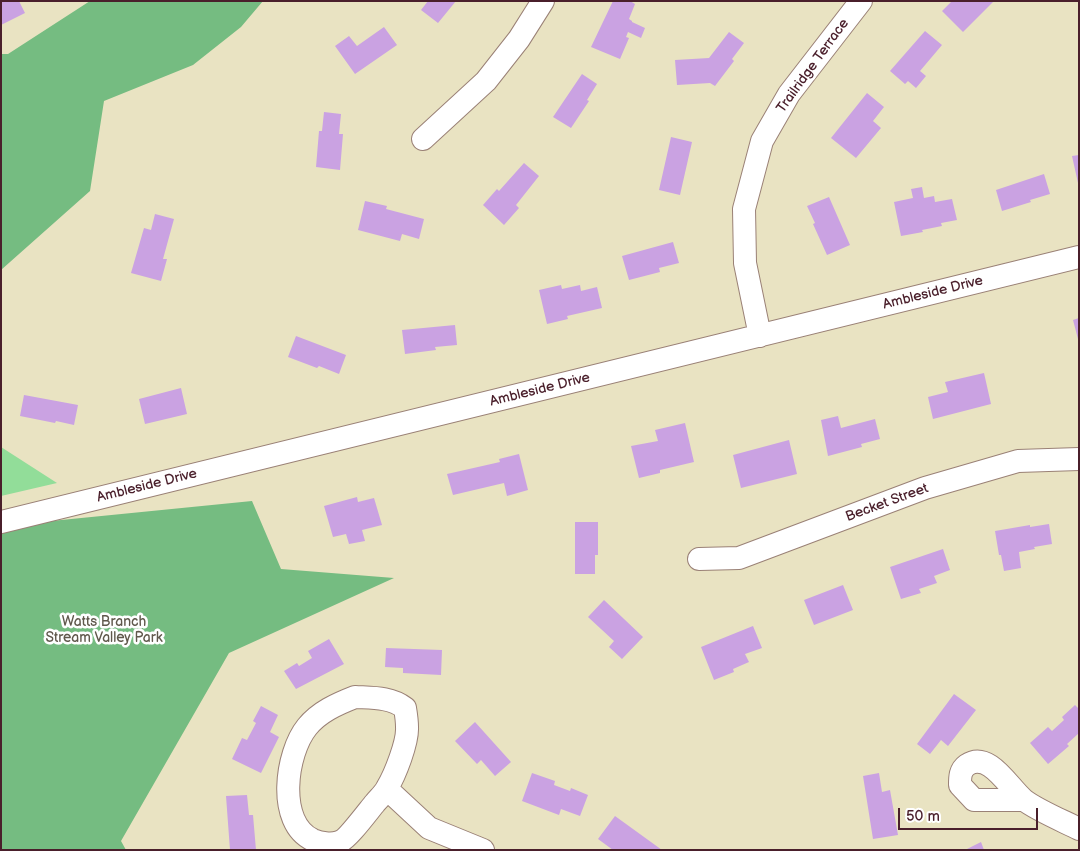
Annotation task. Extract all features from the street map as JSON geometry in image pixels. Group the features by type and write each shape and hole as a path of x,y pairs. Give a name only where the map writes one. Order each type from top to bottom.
{"street":[{"path":"423,139 486,81 519,39 542,1"},
{"name":"Trailridge Terrace","path":"760,336 745,263 744,209 762,142 789,94 862,1"},
{"name":"Ambleside Drive","path":"1,522 1079,257"},
{"name":"Becket Street","path":"699,559 739,558 925,488 1018,461 1079,459"},
{"path":"355,697 383,698 396,702 405,708 407,729 400,760 387,789 342,841 318,842 307,837 301,832 291,810 288,780 289,766 295,748 306,727 320,714 336,704 355,697"},
{"path":"387,789 429,828 483,850"},
{"path":"1024,800 1079,829"}],"green space":[{"path":"90,1 263,1 241,27 193,65 104,101 90,191 1,270 1,54 8,54"},
{"path":"1,447 57,483 1,496"},
{"name":"Watts Branch Stream Valley Park","path":"252,501 281,569 394,578 229,653 121,841 126,850 1,850 1,526"}],"building":[{"path":"1,1 19,1 25,13 1,25"},
{"path":"428,1 456,1 438,23 421,10"},
{"path":"613,1 630,1 635,4 629,19 645,28 641,38 628,32 626,37 629,38 620,59 591,47"},
{"path":"952,1 994,1 963,32 942,11"},
{"path":"384,27 397,45 355,74 335,46 349,36 357,46"},
{"path":"925,31 942,45 920,71 926,76 916,88 908,81 905,84 890,71"},
{"path":"729,32 744,43 732,59 734,61 715,86 710,83 677,85 675,60 709,58"},
{"path":"582,74 597,84 587,100 589,101 571,128 553,117"},
{"path":"867,93 884,107 873,121 881,128 856,158 831,138"},
{"path":"324,112 341,114 339,134 343,134 340,170 316,167 319,131 322,131"},
{"path":"671,137 692,142 680,195 659,190"},
{"path":"1079,155 1079,183 1078,183 1072,156"},
{"path":"524,163 539,176 516,205 519,208 504,225 483,205 497,189 499,191"},
{"path":"1044,174 1050,194 1002,211 996,190"},
{"path":"922,187 924,198 934,196 935,202 952,199 957,220 941,223 942,226 922,230 923,232 901,236 894,202 913,198 911,189"},
{"path":"829,197 850,245 827,255 807,206"},
{"path":"365,201 387,206 386,209 424,219 419,239 402,234 400,241 358,230"},
{"path":"155,214 174,219 163,259 167,259 161,281 131,273 144,228 151,230"},
{"path":"673,242 679,263 659,268 660,272 629,280 622,256"},
{"path":"561,285 562,289 580,285 581,291 597,287 602,308 567,316 568,319 547,324 539,290"},
{"path":"1079,318 1079,339 1078,339 1073,320"},
{"path":"455,325 457,345 435,347 436,350 405,354 402,330"},
{"path":"296,336 346,355 339,374 288,357"},
{"path":"984,373 991,404 933,419 928,397 948,392 945,382"},
{"path":"181,388 187,414 145,424 139,399"},
{"path":"24,395 78,405 74,425 20,416"},
{"path":"838,416 841,428 875,419 880,439 861,444 862,447 828,456 821,420"},
{"path":"685,423 694,462 660,470 660,473 639,478 631,446 658,441 655,430"},
{"path":"789,440 797,474 741,488 733,455"},
{"path":"519,454 528,490 507,496 504,483 453,495 447,474 500,462 499,459"},
{"path":"357,497 358,502 374,498 382,525 362,530 365,541 349,544 346,534 333,537 324,506"},
{"path":"575,522 598,522 598,555 595,555 595,574 575,574"},
{"path":"1049,524 1052,544 1019,552 1021,568 1004,571 995,531"},
{"path":"943,549 950,570 934,576 937,583 919,589 921,593 901,599 890,567"},
{"path":"843,585 853,610 814,625 804,600"},
{"path":"604,600 643,637 622,659 609,647 614,641 588,617"},
{"path":"753,626 762,648 745,654 749,662 733,669 734,672 714,680 701,647"},
{"path":"329,639 344,664 296,689 284,671 297,663 299,666 312,658 308,651"},
{"path":"386,648 442,650 441,675 403,673 403,668 385,667"},
{"path":"954,694 976,710 948,746 941,740 930,754 917,744"},
{"path":"1075,705 1079,709 1079,733 1067,744 1069,746 1048,764 1030,743 1048,727 1052,731 1064,720 1062,717"},
{"path":"261,706 278,715 270,732 279,737 261,773 232,759 242,738 247,740 256,723 253,721"},
{"path":"475,722 511,762 495,776 481,760 477,764 455,741"},
{"path":"532,773 555,781 554,785 570,791 571,788 588,795 580,816 561,809 559,815 522,801"},
{"path":"879,773 882,792 890,790 898,835 873,839 863,776"},
{"path":"247,795 249,815 253,815 256,850 230,850 226,796"},
{"path":"615,816 662,850 613,850 598,839"},
{"path":"981,842 984,850 965,850"}]}
